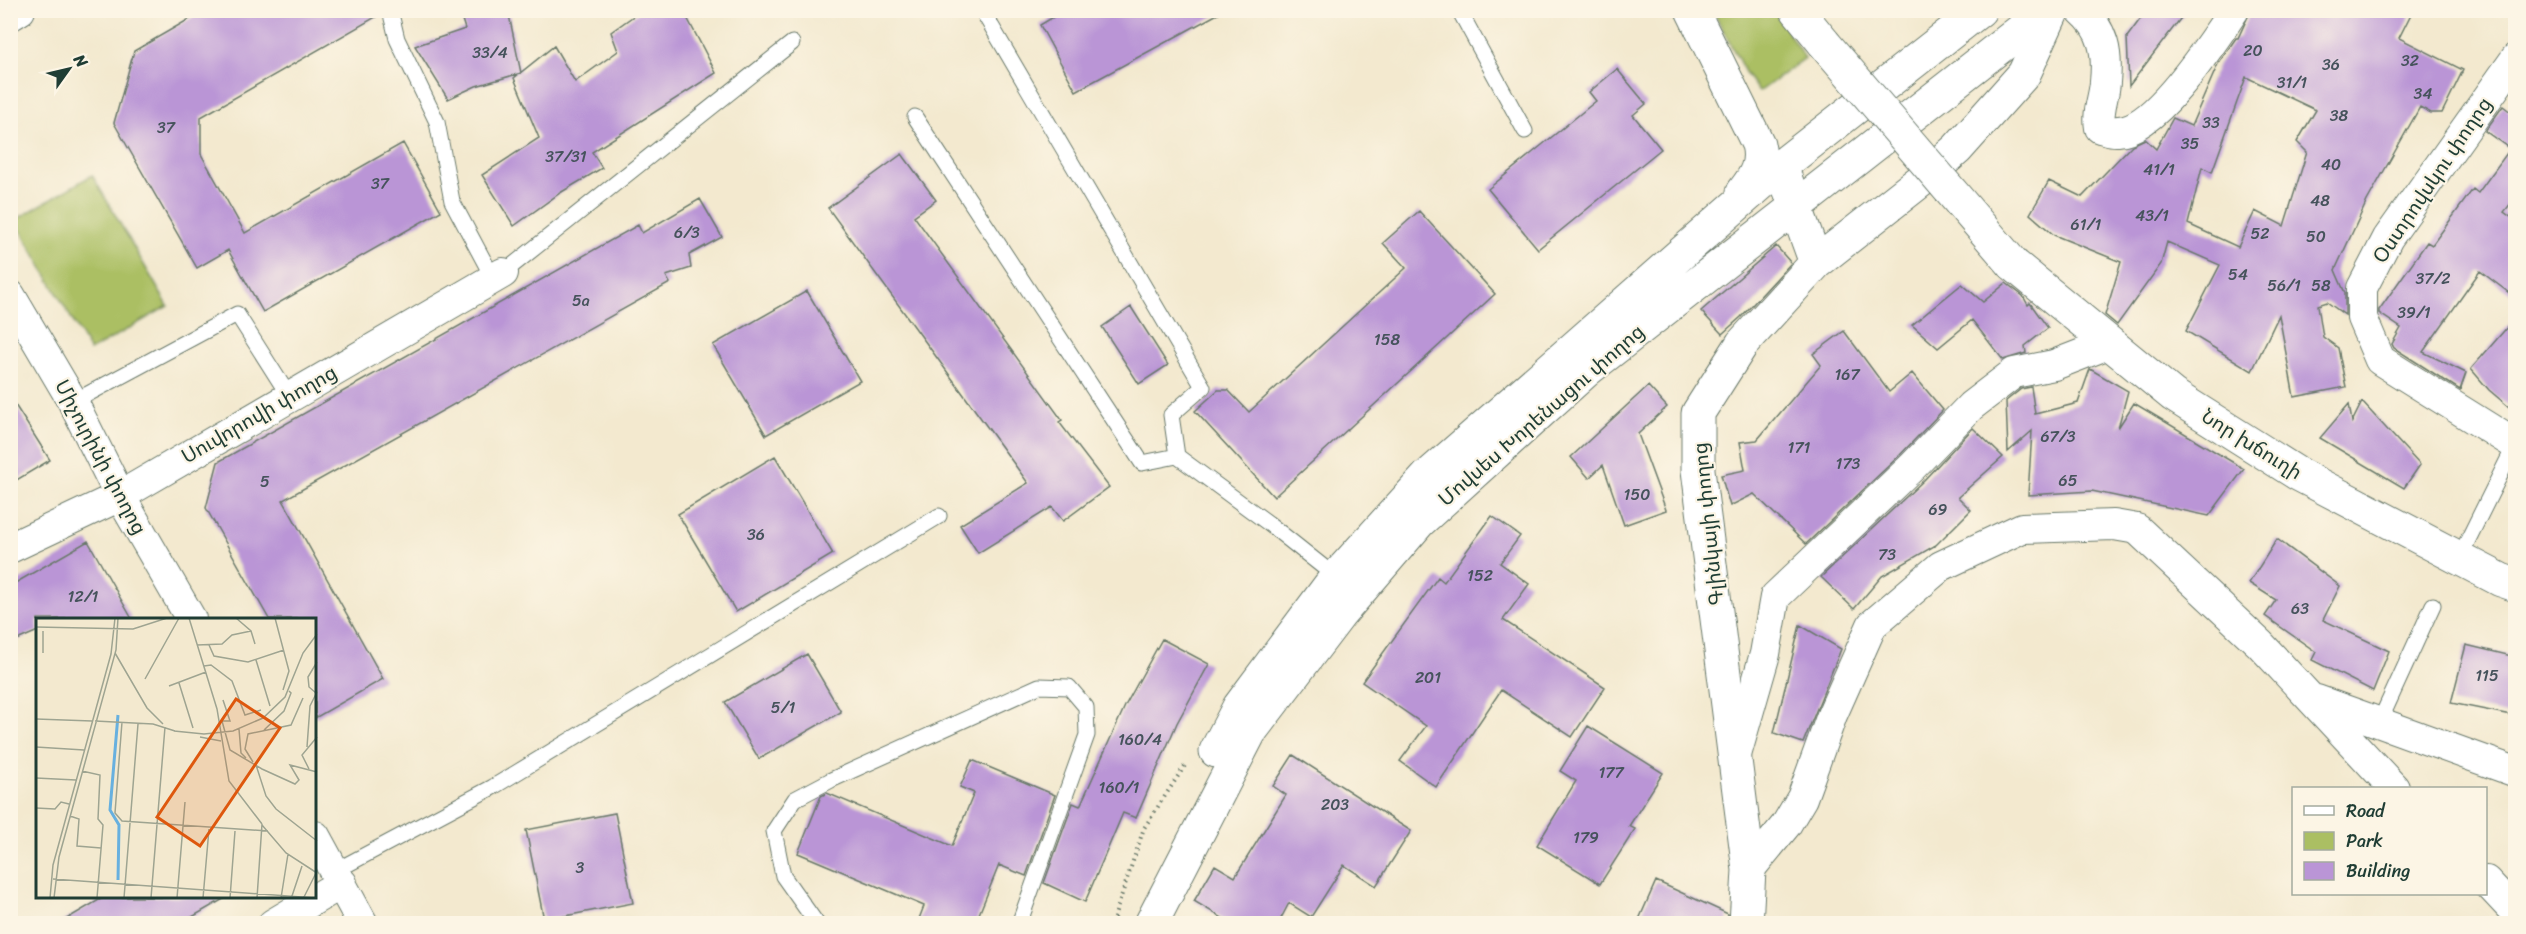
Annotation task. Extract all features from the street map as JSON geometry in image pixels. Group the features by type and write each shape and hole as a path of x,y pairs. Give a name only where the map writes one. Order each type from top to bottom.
{"main road":[{"path":"1692,10 1758,144 1760,153 1760,161 1753,179 1728,211"},
{"name":"Նոր խճուղի","path":"1797,10 2013,264 2108,344 2173,395 2298,474 2459,558 2516,585"},
{"name":"Մովսես Խորենացու փողոց","path":"1129,924 1136,902 1239,707 1336,577 1427,477 1781,166 1980,10"},
{"name":"Մովսես Խորենացու փողոց","path":"1151,924 1250,732 1340,614 1419,522 1587,370 2047,10"},
{"name":"Գլինկայի փողոց","path":"1746,924 1749,870 1698,470 1698,413 1742,344 1816,263 1957,149 2024,74 2053,10"},
{"path":"1781,166 1816,263"}],"street":[{"path":"10,16 20,10"},
{"path":"2081,10 2094,22 2104,44 2105,83 2098,116 2100,128 2118,132 2139,125 2160,109 2234,10"},
{"name":"Օստրովսկու փողոց","path":"2516,58 2388,238 2362,288 2362,318 2380,360 2516,445"},
{"name":"Սուվորովի փողոց","path":"10,548 120,496 498,276"},
{"name":"Միչուրինի փողոց","path":"10,295 73,402 120,496 190,618"},
{"path":"1736,755 1765,654 1775,597 1912,468 1971,405 2014,373 2054,366 2108,344"},
{"path":"1749,870 1786,825 1802,798 1832,715 1872,625 1941,566 2022,528 2114,525 2138,529 2260,644 2392,787"},
{"path":"2311,698 2516,772"},
{"path":"316,838 363,924"},
{"path":"316,893 338,877"},
{"path":"2487,882 2516,913"},
{"path":"273,924 309,898"}],"lane":[{"path":"390,10 397,39 437,122 452,201 498,276 792,43"},
{"path":"982,10 1203,387 1171,415 1178,456 1336,577"},
{"path":"1459,10 1524,131"},
{"path":"915,117 1142,463 1178,456"},
{"path":"73,402 237,314 290,396"},
{"path":"2459,558 2516,445"},
{"path":"338,877 494,787 939,516"},
{"path":"2379,723 2433,605"},
{"path":"817,924 783,876 774,831 795,799 831,780 1039,686 1069,687 1086,707 1087,735 1019,924"}],"green space":[{"path":"1713,11 1774,11 1805,58 1759,92 1746,74"},
{"path":"92,175 168,306 90,351 15,220"}],"building":[{"path":"205,10 380,10 381,14 201,117 201,154 245,233 403,143 441,211 263,312 228,250 197,268 114,123 134,51"},
{"path":"459,10 508,10 521,73 476,86 448,99 415,46 465,29"},
{"path":"642,10 683,10 716,73 592,152 602,168 560,193 514,226 482,175 539,138 514,78 554,46 575,82 618,51 611,32"},
{"path":"1065,10 1225,10 1076,91 1040,25"},
{"path":"2147,10 2187,10 2129,86 2127,37"},
{"path":"2251,10 2413,10 2399,38 2463,70 2442,113 2431,113 2420,107 2367,201 2335,270 2345,293 2345,315 2327,302 2318,305 2323,337 2338,348 2346,387 2294,397 2279,315 2252,371 2186,331 2220,265 2167,242 2161,264 2117,325 2105,315 2121,262 2054,235 2030,214 2049,181 2082,197 2132,145 2145,139 2156,149 2173,118 2191,126 2218,64 2238,38","holes":["2246,77 2316,110 2297,142 2307,152 2284,226 2255,211 2238,247 2188,224 2202,167 2212,172"]},
{"path":"1617,69 1646,104 1633,115 1661,149 1538,249 1488,189 1596,101 1589,92"},
{"path":"2503,106 2516,116 2516,197 2504,212 2516,221 2516,298 2480,271 2423,352 2466,373 2460,390 2394,348 2392,344 2401,328 2379,313 2379,310 2427,242 2432,245 2473,189 2478,193 2510,149 2485,131"},
{"path":"902,154 936,200 914,216 1062,420 1059,422 1109,487 1063,521 1052,507 978,553 960,525 1028,483 828,208"},
{"path":"700,199 722,237 689,255 691,268 666,276 670,283 283,500 383,679 316,717 316,618 268,618 206,508 218,462 638,225 642,233"},
{"path":"1419,211 1495,294 1274,497 1195,411 1218,390 1228,390 1249,412 1406,268 1383,243"},
{"path":"1776,246 1791,263 1722,334 1701,311"},
{"path":"2006,283 2023,296 2028,305 2030,303 2048,328 2025,346 2026,353 2003,360 1972,320 1938,348 1912,325 1962,284 1983,302"},
{"path":"807,291 860,381 766,435 713,345"},
{"path":"1131,307 1168,365 1139,384 1102,327"},
{"path":"2516,317 2516,413 2489,390 2471,369"},
{"path":"1844,331 1889,392 1912,373 1943,410 1900,455 1806,544 1754,494 1730,506 1721,475 1745,470 1740,442 1757,440 1821,365 1813,354"},
{"path":"2090,369 2128,391 2118,428 2134,403 2244,469 2209,516 2092,491 2028,495 2032,431 2008,452 2006,401 2021,389 2031,387 2035,414 2078,403"},
{"path":"1648,386 1667,407 1638,434 1666,510 1624,525 1603,465 1589,478 1571,457"},
{"path":"10,397 50,460 10,484"},
{"path":"2362,402 2420,465 2404,488 2320,438 2349,404 2352,422"},
{"path":"1973,428 2003,457 1958,497 1971,510 1936,545 1882,576 1854,609 1821,577 1924,480"},
{"path":"775,456 833,554 736,612 678,514"},
{"path":"1492,516 1520,536 1500,563 1529,584 1503,620 1605,687 1572,737 1501,690 1436,787 1400,761 1426,726 1362,682 1438,577 1444,582"},
{"path":"2277,539 2340,586 2323,620 2389,651 2373,691 2312,660 2316,652 2265,616 2276,600 2249,583"},
{"path":"88,541 131,618 36,618 36,632 10,643 10,586"},
{"path":"1800,625 1841,649 1803,743 1774,733"},
{"path":"1162,639 1209,664 1177,723 1136,818 1123,813 1085,902 1044,883 1073,803 1080,806 1125,706"},
{"path":"2466,645 2516,657 2516,716 2451,703"},
{"path":"807,654 841,712 759,759 725,702"},
{"path":"1588,726 1663,773 1629,826 1635,829 1600,884 1537,845 1576,781 1560,771"},
{"path":"1293,755 1411,831 1376,886 1344,865 1311,917 1289,903 1278,924 1232,924 1194,901 1215,865 1235,877 1286,795 1273,786"},
{"path":"972,760 1055,795 1026,876 999,865 975,924 917,924 924,906 798,853 821,796 827,793 952,846 974,793 960,787"},
{"path":"615,813 633,903 544,920 526,830"},
{"path":"1656,881 1728,914 1727,924 1637,924"},
{"path":"102,898 225,898 180,924 58,924"}]}
